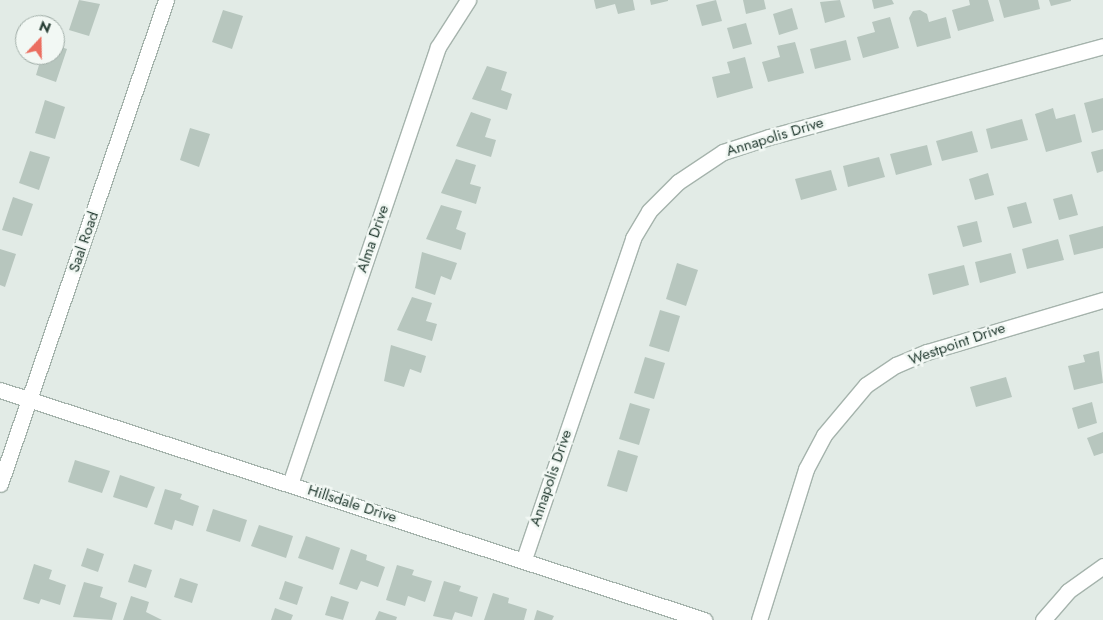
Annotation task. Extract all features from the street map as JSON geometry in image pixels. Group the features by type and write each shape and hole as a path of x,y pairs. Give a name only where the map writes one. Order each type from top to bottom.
{"street":[{"name":"Saal Road","path":"0,484 166,0"},
{"name":"Alma Drive","path":"290,484 438,47 468,0"},
{"name":"Annapolis Drive","path":"524,559 633,238 649,211 678,182 723,152 769,137 1103,46"},
{"name":"Westpoint Drive","path":"759,620 806,469 824,435 866,385 896,365 927,352 1103,300"},
{"name":"Hillsdale Drive","path":"0,390 524,559 704,620"},
{"path":"1043,620 1068,591 1103,566"}],"building":[{"path":"79,0 100,4 89,36 69,30"},
{"path":"594,0 633,0 635,10 618,14 615,4 596,9"},
{"path":"650,0 668,0 668,1 651,5"},
{"path":"716,0 722,21 702,26 696,5"},
{"path":"743,0 764,0 766,9 746,14"},
{"path":"840,0 845,17 825,23 820,2"},
{"path":"872,0 892,0 894,4 874,9"},
{"path":"969,0 988,0 994,21 958,31 952,10 970,5"},
{"path":"999,0 1038,0 1040,9 1004,18"},
{"path":"1049,0 1071,0 1071,1 1051,6"},
{"path":"792,8 798,29 779,35 773,14"},
{"path":"223,10 243,16 232,49 212,42"},
{"path":"920,10 927,14 929,22 946,17 951,38 917,47 909,18 913,11"},
{"path":"890,17 899,48 863,58 857,37 875,32 872,22"},
{"path":"746,23 752,44 733,49 727,28"},
{"path":"846,40 851,60 815,69 810,49"},
{"path":"795,42 804,73 768,82 762,62 780,57 777,46"},
{"path":"745,57 753,88 717,98 712,77 730,73 727,62"},
{"path":"39,65 62,65 56,82 36,75"},
{"path":"487,66 507,72 501,90 512,94 507,110 472,99"},
{"path":"1103,98 1103,130 1092,133 1084,103"},
{"path":"45,100 65,107 55,139 35,133"},
{"path":"1053,108 1056,119 1075,114 1082,142 1046,152 1035,114"},
{"path":"471,112 491,119 485,137 496,140 491,157 456,146"},
{"path":"1022,119 1028,140 991,149 986,129"},
{"path":"190,128 210,134 199,167 180,160"},
{"path":"972,131 978,152 942,161 936,141"},
{"path":"927,145 932,165 896,175 890,154"},
{"path":"1103,149 1103,171 1097,173 1091,152"},
{"path":"30,151 50,157 39,190 19,183"},
{"path":"879,157 885,177 848,187 843,166"},
{"path":"456,159 476,165 470,184 481,187 476,204 441,193"},
{"path":"831,170 837,190 801,200 795,179"},
{"path":"988,173 994,195 975,200 969,179"},
{"path":"1072,194 1078,215 1059,220 1053,199"},
{"path":"13,197 33,204 22,236 2,230"},
{"path":"1026,202 1032,223 1013,228 1007,207"},
{"path":"441,205 462,211 456,229 466,233 461,250 426,239"},
{"path":"977,221 982,242 963,247 957,226"},
{"path":"1103,226 1103,248 1074,255 1069,235"},
{"path":"1058,239 1064,260 1027,269 1022,249"},
{"path":"0,249 16,254 5,287 0,285"},
{"path":"422,252 457,263 451,280 441,276 435,295 415,288"},
{"path":"1011,253 1016,273 980,283 975,262"},
{"path":"677,263 698,270 686,306 666,299"},
{"path":"964,265 969,285 933,295 928,274"},
{"path":"412,297 432,303 426,321 437,324 432,341 397,330"},
{"path":"660,310 680,316 669,352 649,346"},
{"path":"391,345 426,356 421,373 410,369 404,387 384,381"},
{"path":"1099,351 1103,383 1074,390 1068,366 1085,362 1083,355"},
{"path":"645,357 665,363 654,399 634,393"},
{"path":"1006,377 1012,397 976,407 970,387"},
{"path":"1092,402 1097,423 1078,429 1072,408"},
{"path":"630,403 650,409 639,445 619,439"},
{"path":"1103,432 1103,453 1094,456 1087,438"},
{"path":"618,450 638,456 627,492 607,486"},
{"path":"75,460 110,471 102,493 68,482"},
{"path":"120,475 155,487 147,508 113,497"},
{"path":"165,489 182,494 180,499 199,506 193,526 175,520 172,530 154,524"},
{"path":"213,509 247,520 240,542 206,531"},
{"path":"259,525 293,536 286,558 251,546"},
{"path":"306,536 340,548 333,570 298,558"},
{"path":"87,548 104,554 98,572 81,566"},
{"path":"351,549 367,555 366,560 385,567 378,587 361,581 357,590 339,584"},
{"path":"34,564 52,570 49,579 66,585 60,605 41,599 39,604 23,599"},
{"path":"134,564 152,570 146,588 128,582"},
{"path":"397,565 414,570 412,575 432,581 425,602 408,596 405,606 386,600"},
{"path":"180,578 198,584 192,603 174,597"},
{"path":"285,581 303,587 297,605 279,599"},
{"path":"444,581 461,586 459,591 478,597 472,617 455,612 452,620 433,616"},
{"path":"84,582 103,587 100,597 117,603 112,620 73,617"},
{"path":"493,593 509,598 508,603 527,609 524,620 484,620"},
{"path":"131,596 149,602 146,612 162,620 123,620"},
{"path":"331,596 349,602 343,620 325,615"},
{"path":"275,608 293,615 291,620 271,620"},
{"path":"537,610 554,616 552,620 534,620"},
{"path":"379,611 397,617 396,620 375,620"}]}
